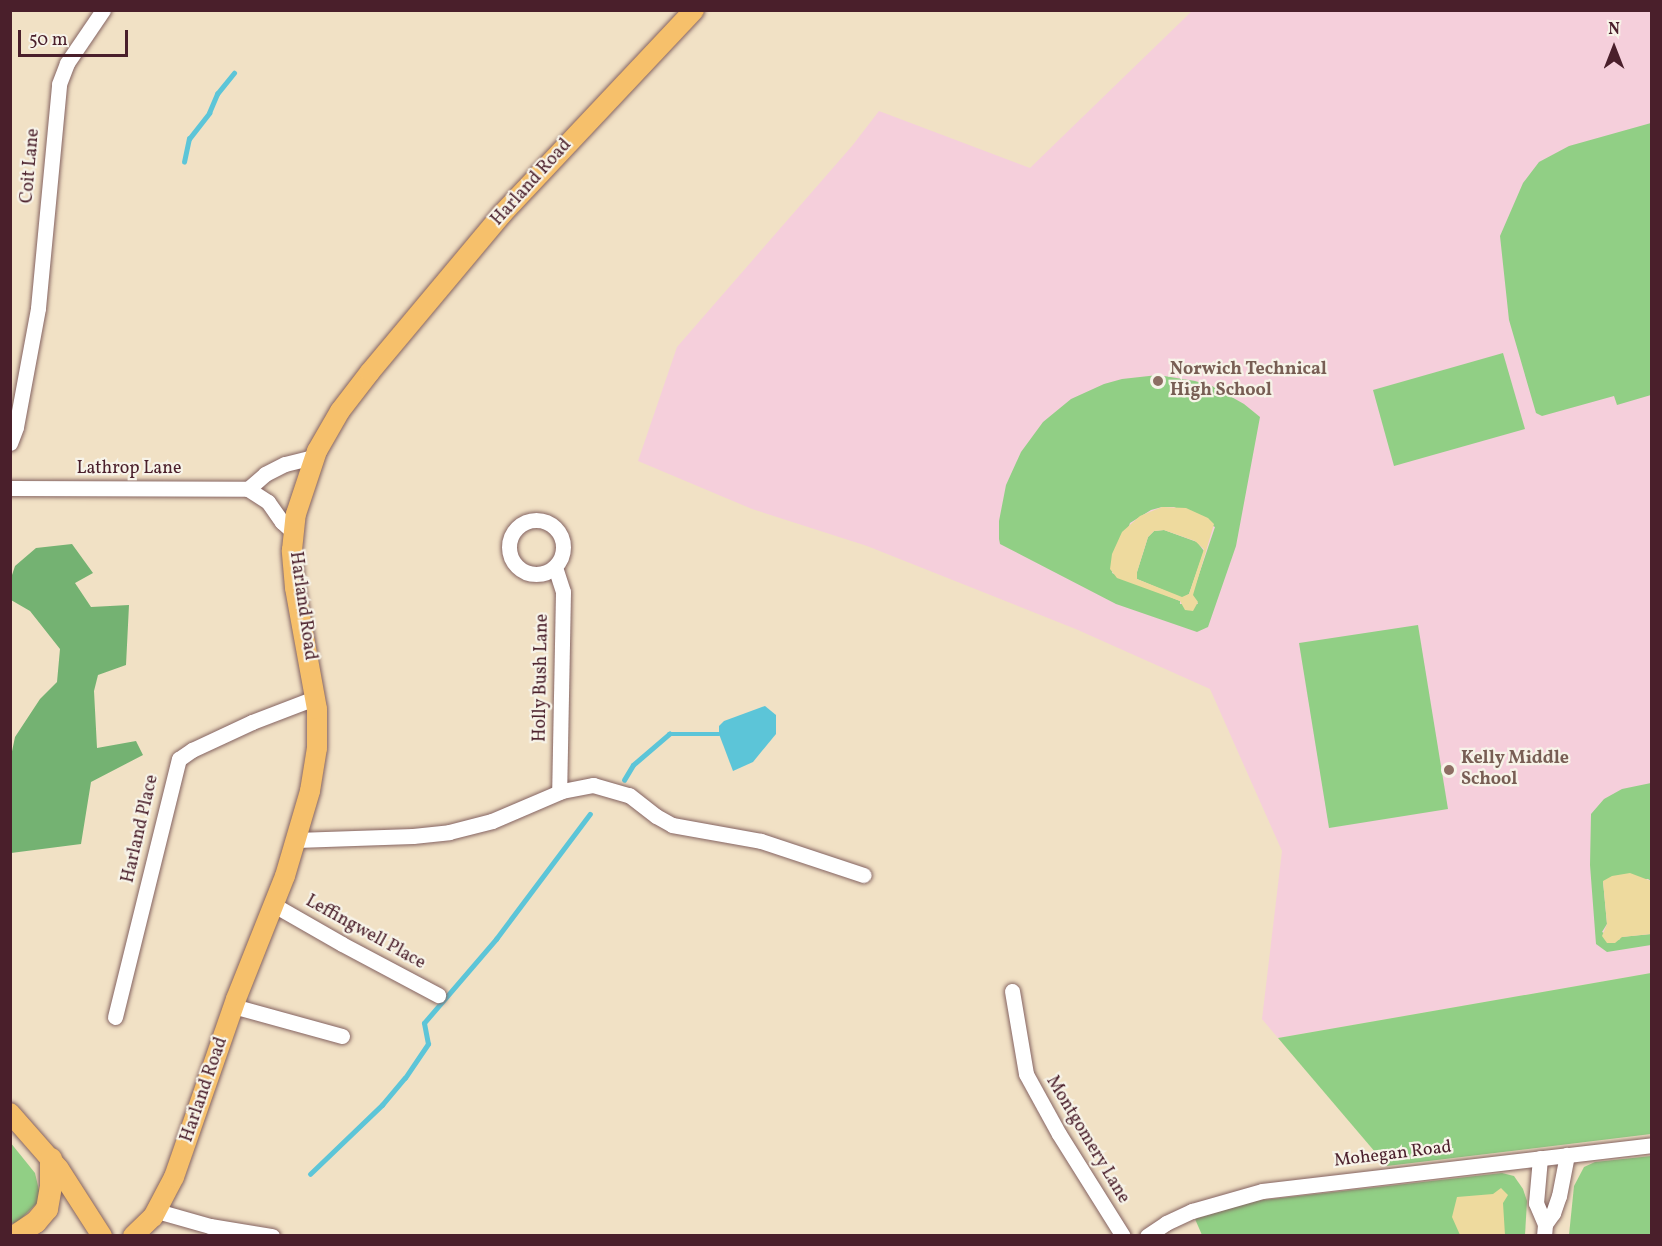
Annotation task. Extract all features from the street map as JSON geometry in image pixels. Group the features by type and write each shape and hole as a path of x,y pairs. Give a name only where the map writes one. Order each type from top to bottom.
{"highway":[{"path":"15,1236 36,1222 47,1209 51,1186 51,1159"}],"main road":[{"name":"Harland Road","path":"133,1236 157,1211 182,1156 233,1006 274,905 296,840 315,763 315,698 293,573 293,532 302,491 314,457 350,397 459,265 548,164 694,10"},
{"path":"10,1113 51,1159 102,1236"}],"street":[{"name":"Coit Lane","path":"10,443 16,427 38,308 59,84 67,63 103,10"},
{"path":"293,532 282,522 268,502 248,489 278,467 314,457"},
{"name":"Lathrop Lane","path":"10,488 248,489"},
{"name":"Holly Bush Lane","path":"555,567 563,592 560,792"},
{"name":"Harland Place","path":"115,1017 179,759 192,750 252,722 315,698"},
{"path":"296,840 442,833 492,821 560,792 586,785 616,789 629,795 672,825 771,844 864,875"},
{"name":"Leffingwell Place","path":"274,905 342,944 438,994"},
{"name":"Montgomery Lane","path":"1012,991 1026,1074 1059,1134 1123,1236"},
{"path":"233,1006 342,1036"},
{"name":"Mohegan Road","path":"1148,1236 1166,1223 1192,1211 1262,1191 1652,1145"},
{"path":"1545,1230 1557,1204 1567,1155"},
{"path":"1540,1158 1536,1203 1545,1230"},
{"path":"157,1211 210,1226 273,1236"}],"shaded area":[{"name":"Norwich Technical High School","path":"1192,11 1651,11 1651,973 1278,1038 1262,1019 1282,851 1210,689 1078,630 867,546 752,509 638,461 677,347 852,146 879,111 1030,168"}],"green space":[{"path":"1651,123 1651,395 1617,405 1614,396 1542,416 1536,413 1509,320 1500,236 1523,183 1539,162 1569,146"},
{"path":"1503,353 1525,429 1394,466 1373,390"},
{"path":"1158,375 1195,381 1212,386 1244,404 1260,417 1236,546 1208,627 1197,632 1116,604 1000,544 999,521 1006,485 1021,452 1043,422 1071,399 1104,384 1122,379","holes":["1174,507 1215,527 1192,595 1198,604 1180,604 1180,601 1112,573 1130,523 1151,510"]},
{"path":"1164,530 1197,542 1204,551 1189,594 1182,598 1137,579 1148,537 1154,531"},
{"path":"72,544 93,573 75,583 91,607 129,605 126,665 98,675 94,691 97,748 136,741 143,755 91,782 81,844 11,853 10,761 15,737 40,699 57,682 60,649 30,611 11,600 11,578 15,566 36,548"},
{"path":"1418,625 1448,809 1329,828 1299,643"},
{"path":"1651,783 1651,881 1648,879 1603,881 1607,924 1602,932 1619,940 1621,937 1651,934 1651,945 1607,952 1596,944 1590,865 1591,814 1604,799 1622,789"},
{"path":"1651,973 1651,1134 1387,1166 1278,1038"},
{"path":"10,1142 35,1173 41,1199 18,1222 11,1224"},
{"path":"1651,1156 1651,1235 1569,1235 1574,1186 1584,1167 1595,1162"},
{"path":"1502,1173 1514,1176 1523,1189 1527,1201 1525,1235 1202,1235 1195,1219 1254,1201"}],"sand":[{"path":"1162,507 1186,508 1208,518 1214,524 1193,595 1198,602 1193,611 1185,610 1180,601 1117,578 1110,569 1112,554 1122,532 1140,516","holes":["1164,530 1195,541 1204,549 1189,594 1182,597 1137,579 1148,537 1154,531"]},
{"path":"1630,873 1651,881 1651,934 1622,937 1615,943 1607,943 1602,936 1607,924 1603,881 1612,876"},
{"path":"1501,1188 1508,1195 1503,1203 1505,1235 1460,1235 1452,1217 1457,1197 1493,1194"}],"water":[{"path":"765,706 776,715 776,734 753,762 733,771 719,734 719,726 724,721"}],"waterway":[{"path":"184,162 189,139 209,113 217,94 234,73"},
{"path":"624,780 633,765 669,734 719,734"},
{"path":"310,1174 382,1105 405,1078 428,1044 424,1023 496,939 590,814"}],"place":[{"name":"Norwich Technical High School","path":"1158,381"},
{"name":"Kelly Middle School","path":"1449,770"}]}
